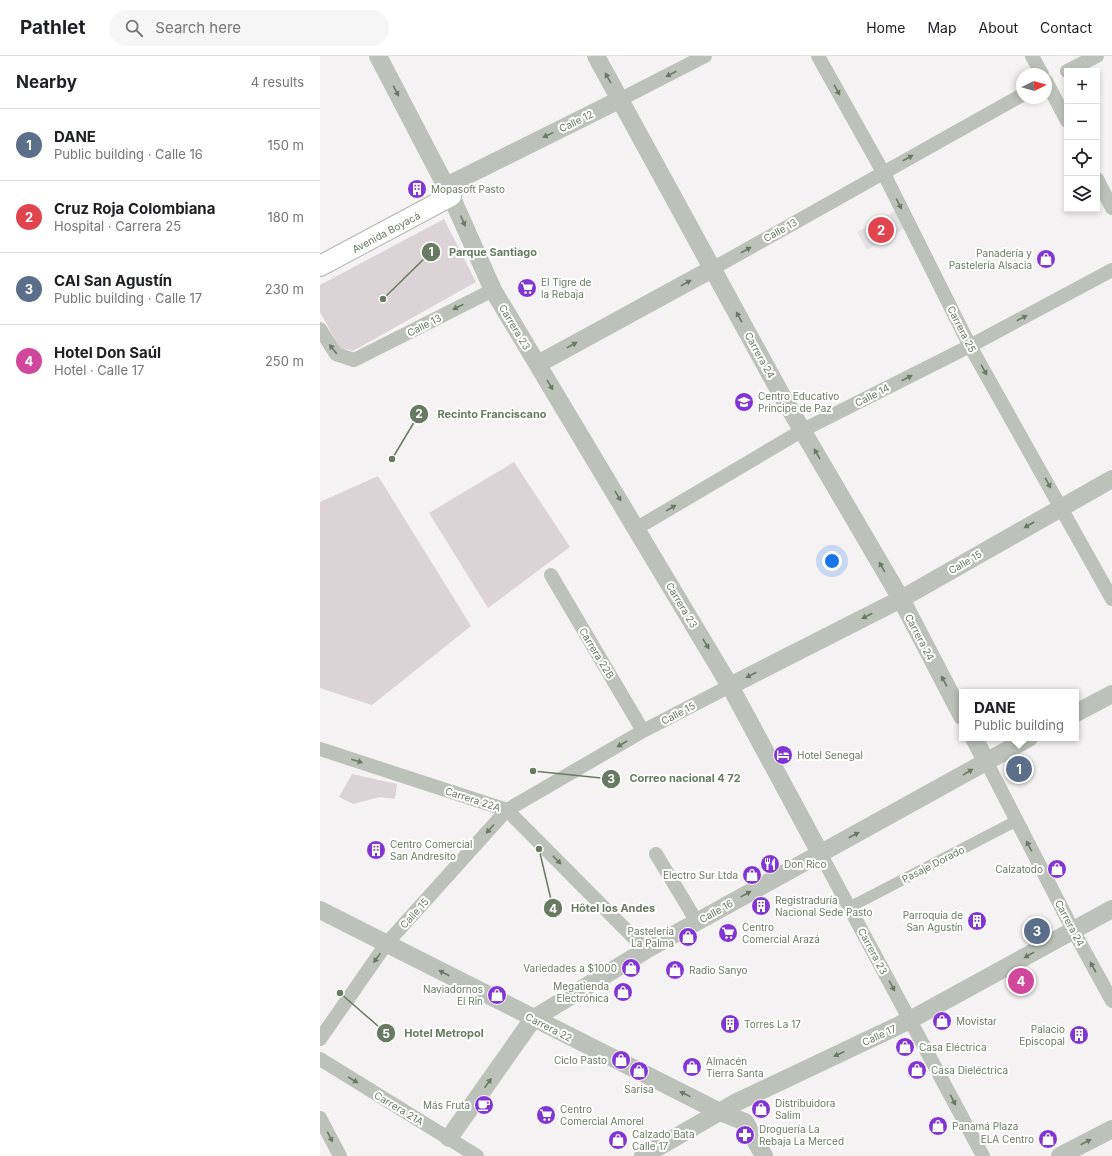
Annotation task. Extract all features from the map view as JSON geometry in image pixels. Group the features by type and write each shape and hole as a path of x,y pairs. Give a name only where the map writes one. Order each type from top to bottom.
{"main road":[{"name":"Avenida Boyacá","path":"320,252 448,191"},
{"name":"Avenida Boyacá","path":"320,266 448,191"}],"street":[{"name":"Carrera 23","path":"378,56 448,191 493,290 637,528 730,686 983,1156"},
{"name":"Carrera 24","path":"596,56 621,99 781,394 900,599 959,710"},
{"name":"Calle 12","path":"448,191 621,99 706,56"},
{"name":"Carrera 25","path":"818,56 883,172 970,346 1112,599"},
{"path":"1032,56 1039,68"},
{"path":"1073,68 1097,56"},
{"path":"1052,79 1064,73"},
{"path":"1052,93 1064,115"},
{"name":"Calle 13","path":"538,364 712,269 1016,98"},
{"path":"1100,185 1112,208"},
{"name":"Calle 14","path":"637,528 803,430 970,346 1112,270"},
{"name":"Calle 13","path":"320,329 336,354 354,360 493,290"},
{"name":"Calle 15","path":"320,1039 387,943 507,810 643,732 900,599 1061,506 1112,479"},
{"name":"Carrera 22B","path":"551,575 643,732"},
{"path":"1079,711 1112,694"},
{"name":"Carrera 24","path":"976,741 1073,930 1112,1001"},
{"name":"Calle 16","path":"449,1138 533,1019 646,950 1024,741"},
{"name":"Carrera 22A","path":"320,749 507,810 646,950"},
{"name":"Pasaje Dorado","path":"850,907 1016,821"},
{"path":"656,854 697,922"},
{"name":"Calle 17","path":"643,1156 720,1112 910,1020 1112,909"},
{"name":"Carrera 22","path":"320,910 533,1019 720,1112 746,1122 764,1156"},
{"name":"Carrera 21A","path":"320,1060 477,1156"},
{"path":"320,1118 340,1156"},
{"path":"1060,1156 1112,1129"}],"shaded area":[{"path":"895,211 905,228 867,250 857,232"},
{"path":"444,219 476,282 353,351 340,348 320,312 320,285"},
{"path":"514,462 570,547 488,608 429,513"},
{"path":"378,476 471,626 372,705 320,688 320,502"},
{"path":"352,774 397,784 395,799 380,797 353,804 339,797"}],"place":[{"name":"Mopasoft Pasto","path":"417,189"},
{"name":"Cruz Roja Colombiana","path":"881,230"},
{"name":"Panadería y Pastelería Alsacia","path":"1046,259"},
{"name":"El Tigre de la Rebaja","path":"527,288"},
{"name":"Parque Santiago","path":"383,299"},
{"name":"Centro Educativo Principe de Paz","path":"744,402"},
{"name":"Recinto Franciscano","path":"392,459"},
{"name":"Hotel Senegal","path":"783,755"},
{"name":"DANE","path":"1019,769"},
{"name":"Correo nacional 4 72","path":"533,771"},
{"name":"Hôtel los Andes","path":"539,849"},
{"name":"Centro Comercial San Andresito","path":"376,850"},
{"name":"Don Rico","path":"770,864"},
{"name":"Calzatodo","path":"1057,869"},
{"name":"Electro Sur Ltda","path":"752,875"},
{"name":"Registraduría Nacional Sede Pasto","path":"761,906"},
{"name":"Parroquia de San Agustín","path":"977,921"},
{"name":"CAI San Agustín","path":"1037,931"},
{"name":"Centro Comercial Arazá","path":"728,933"},
{"name":"Pastelería La Palma","path":"688,937"},
{"name":"Variedades a $1000","path":"631,968"},
{"name":"Radio Sanyo","path":"675,970"},
{"name":"Hotel Don Saúl","path":"1021,981"},
{"name":"Megatienda Electrónica","path":"623,992"},
{"name":"Hotel Metropol","path":"340,993"},
{"name":"Naviadornos El Rin","path":"497,995"},
{"name":"Movistar","path":"942,1021"},
{"name":"Torres La 17","path":"730,1024"},
{"name":"Palacio Episcopal","path":"1079,1035"},
{"name":"Casa Eléctrica","path":"905,1047"},
{"name":"Ciclo Pasto","path":"621,1060"},
{"name":"Almacén Tierra Santa","path":"692,1067"},
{"name":"Casa Dieléctrica","path":"917,1070"},
{"name":"Sarisa","path":"639,1071"},
{"name":"Más Fruta","path":"484,1105"},
{"name":"Distribuidora Salim","path":"761,1109"},
{"name":"Centro Comercial Amorel","path":"546,1115"},
{"name":"Panamá Plaza","path":"938,1126"},
{"name":"Droguería La Rebaja La Merced","path":"745,1135"},
{"name":"ELA Centro","path":"1048,1139"},
{"name":"Calzado Bata Calle 17","path":"618,1140"}]}
